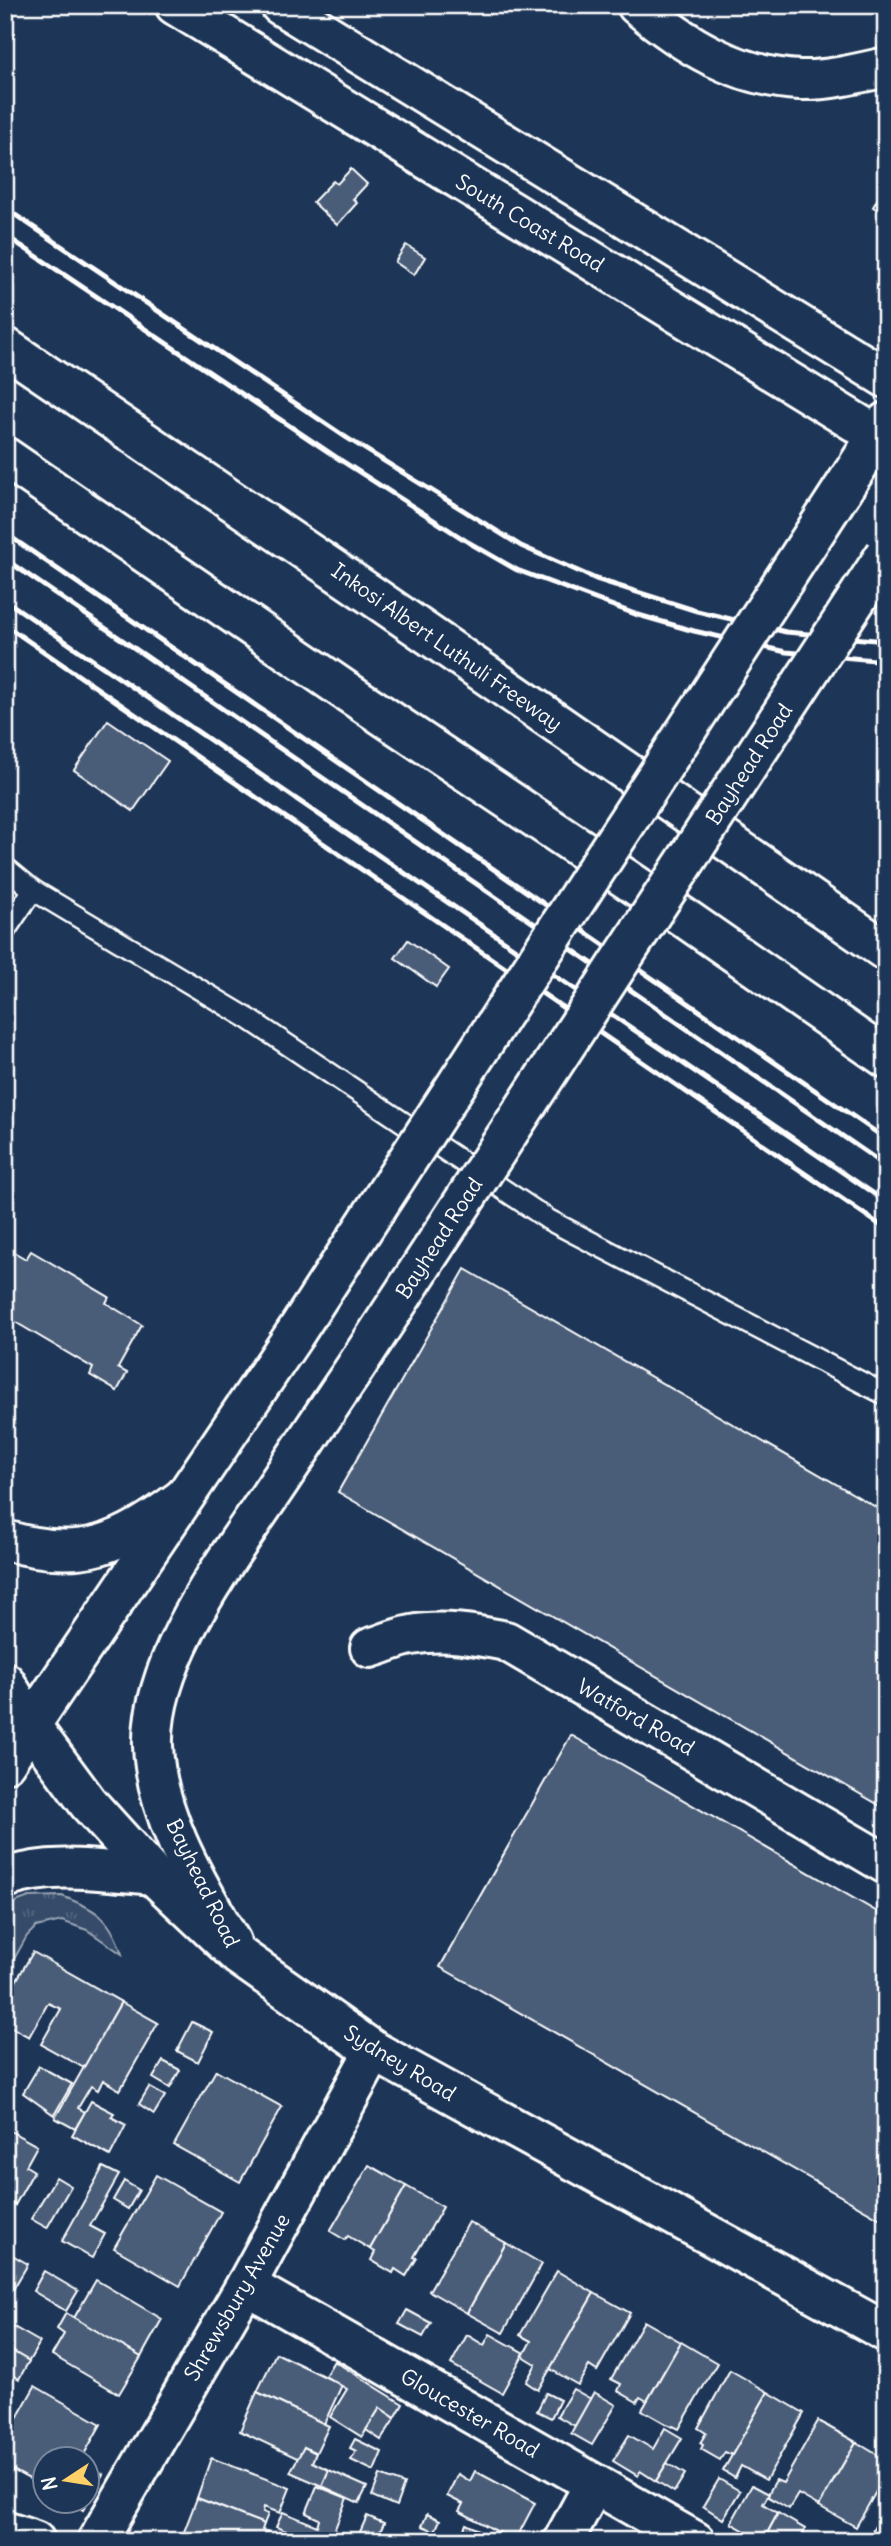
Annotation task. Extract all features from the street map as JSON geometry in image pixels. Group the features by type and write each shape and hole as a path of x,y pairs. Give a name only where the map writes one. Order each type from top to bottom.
{"main road":[{"name":"South Coast Road","path":"175,5 883,433"},
{"path":"280,5 886,378"},
{"path":"637,5 669,33 705,53 775,78 803,80 886,67"},
{"name":"Inkosi Albert Luthuli Freeway","path":"5,346 886,951"},
{"path":"5,1763 294,1335 841,492 883,433"},
{"path":"5,457 354,696 690,921 886,1058"},
{"name":"Bayhead Road","path":"239,1956 203,1894 163,1799 153,1744 161,1692 177,1644 213,1580 351,1374 886,554"},
{"path":"5,1540 51,1549 89,1548 116,1541 148,1525 183,1498"},
{"name":"Watford Road","path":"370,1648 412,1634 469,1633 506,1641 886,1864"},
{"name":"Sydney Road","path":"5,1682 31,1726 88,1804 153,1875 239,1956 374,2052 886,2332"},
{"path":"5,1878 27,1870 55,1867 153,1875"},
{"name":"Shrewsbury Avenue","path":"97,2541 246,2285 374,2052"},
{"name":"Gloucester Road","path":"246,2285 695,2541"},
{"path":"563,2541 594,2484"},
{"path":"5,2531 35,2541"}],"lane":[{"path":"5,867 33,890 249,1019 549,1220 886,1395"},
{"path":"5,931 33,890"}],"green space":[{"path":"62,1896 101,1916 112,1931 122,1954 87,1930 62,1921 36,1927 27,1936 5,1975 5,1906 29,1897"}],"building":[{"path":"351,169 367,184 353,199 357,203 337,225 313,202 333,181 337,184"},
{"path":"881,193 886,196 886,215 873,207"},
{"path":"406,245 425,257 414,275 395,262"},
{"path":"108,720 168,761 133,811 74,770"},
{"path":"408,940 449,969 436,987 395,958"},
{"path":"5,1247 26,1259 31,1251 109,1297 106,1303 142,1325 118,1368 127,1373 117,1391 90,1375 93,1368 5,1316"},
{"path":"465,1269 886,1513 886,1809 338,1492"},
{"path":"571,1735 886,1917 886,2222 440,1967"},
{"path":"33,1952 121,2002 84,2068 41,2044 61,2009 48,2003 29,2037 5,2024 5,2000"},
{"path":"121,2002 158,2023 120,2090 103,2080 98,2090 91,2086 78,2108 85,2112 75,2129 55,2118"},
{"path":"192,2022 213,2032 198,2062 177,2051"},
{"path":"163,2061 180,2070 170,2088 153,2078"},
{"path":"39,2066 72,2084 54,2115 23,2093"},
{"path":"216,2070 282,2107 240,2182 174,2145"},
{"path":"149,2087 165,2096 154,2114 139,2104"},
{"path":"91,2101 114,2113 111,2117 126,2125 110,2156 72,2135"},
{"path":"5,2128 37,2146 26,2166 34,2171 15,2205 7,2200 5,2202"},
{"path":"369,2165 406,2186 370,2249 348,2236 345,2240 330,2231"},
{"path":"103,2167 119,2175 90,2226 105,2234 92,2258 62,2241"},
{"path":"156,2175 221,2212 180,2286 114,2248"},
{"path":"56,2177 71,2186 47,2228 31,2219"},
{"path":"124,2181 139,2190 128,2209 113,2200"},
{"path":"406,2186 443,2207 406,2276 395,2269 393,2273 371,2260 375,2252 370,2249"},
{"path":"469,2222 506,2243 467,2313 429,2291"},
{"path":"506,2243 542,2264 503,2333 467,2313"},
{"path":"7,2252 28,2264 5,2303 5,2254"},
{"path":"44,2271 78,2291 66,2311 33,2291"},
{"path":"557,2271 594,2293 538,2390 526,2382 536,2364 523,2356 531,2341 520,2335"},
{"path":"96,2280 162,2319 141,2357 74,2318"},
{"path":"594,2293 630,2313 597,2371 589,2366 578,2385 550,2369"},
{"path":"407,2310 431,2323 423,2337 399,2324"},
{"path":"66,2313 141,2357 119,2394 52,2355 64,2334 57,2329"},
{"path":"644,2321 681,2342 647,2401 640,2397 637,2402 618,2391 621,2384 611,2379"},
{"path":"12,2326 40,2342 29,2361 5,2347 5,2339"},
{"path":"490,2334 524,2353 502,2393 451,2364 467,2335 484,2345"},
{"path":"681,2342 717,2363 679,2429 642,2410"},
{"path":"5,2347 29,2361 19,2379 5,2371"},
{"path":"276,2353 342,2385 324,2424 257,2392"},
{"path":"334,2361 403,2404 395,2418 380,2408 362,2437 330,2417 347,2389 325,2376"},
{"path":"730,2370 768,2392 732,2455 725,2452 720,2460 701,2449 703,2445 700,2443 706,2433 698,2428"},
{"path":"35,2386 101,2424 90,2444 32,2444 32,2480 5,2466 5,2439"},
{"path":"573,2389 591,2399 575,2426 557,2416"},
{"path":"257,2392 329,2426 316,2453 304,2447 299,2459 240,2431"},
{"path":"594,2392 616,2405 592,2445 571,2433"},
{"path":"768,2392 804,2413 766,2480 741,2466 735,2478 723,2471"},
{"path":"546,2393 560,2400 551,2418 537,2411"},
{"path":"380,2408 395,2418 381,2440 366,2430"},
{"path":"818,2421 856,2442 819,2506 798,2494 789,2509 767,2496 776,2480 783,2483"},
{"path":"665,2428 682,2438 656,2481 640,2471 638,2476 613,2461 629,2435 653,2449"},
{"path":"355,2439 382,2452 374,2471 351,2460 356,2451 350,2448"},
{"path":"856,2442 886,2460 886,2474 856,2527 819,2506"},
{"path":"304,2447 316,2453 312,2462 329,2470 322,2486 290,2472"},
{"path":"211,2458 290,2488 280,2513 264,2507 263,2512 268,2514 264,2524 197,2498"},
{"path":"667,2463 685,2474 674,2492 656,2481"},
{"path":"329,2470 367,2487 359,2503 322,2486"},
{"path":"475,2471 535,2503 515,2541 459,2511 463,2504 447,2496 458,2474 470,2481"},
{"path":"380,2475 404,2484 396,2506 372,2496"},
{"path":"719,2479 740,2491 723,2519 703,2506"},
{"path":"752,2485 769,2494 763,2504 778,2513 763,2541 731,2523"},
{"path":"317,2486 347,2498 330,2541 310,2541 276,2527 283,2512 317,2526 319,2519 306,2513"},
{"path":"197,2498 264,2524 262,2530 269,2532 266,2541 191,2541 182,2537"},
{"path":"886,2507 886,2541 880,2541 870,2535"},
{"path":"778,2513 805,2529 799,2541 763,2541"},
{"path":"427,2514 440,2520 435,2531 422,2526"},
{"path":"367,2516 384,2523 376,2541 356,2541"},
{"path":"466,2524 479,2530 476,2537 485,2541 459,2541"},
{"path":"283,2532 304,2541 279,2541"},
{"path":"837,2532 851,2541 831,2541"}],"railway":[{"path":"5,208 347,438 521,546 596,579 697,611 786,632 886,641"},
{"path":"5,235 339,459 468,542 517,570 635,614 694,631 786,652 886,661"},
{"path":"5,533 886,1139"},
{"path":"5,559 886,1166"},
{"path":"5,600 886,1202"},
{"path":"5,625 886,1229"}]}
